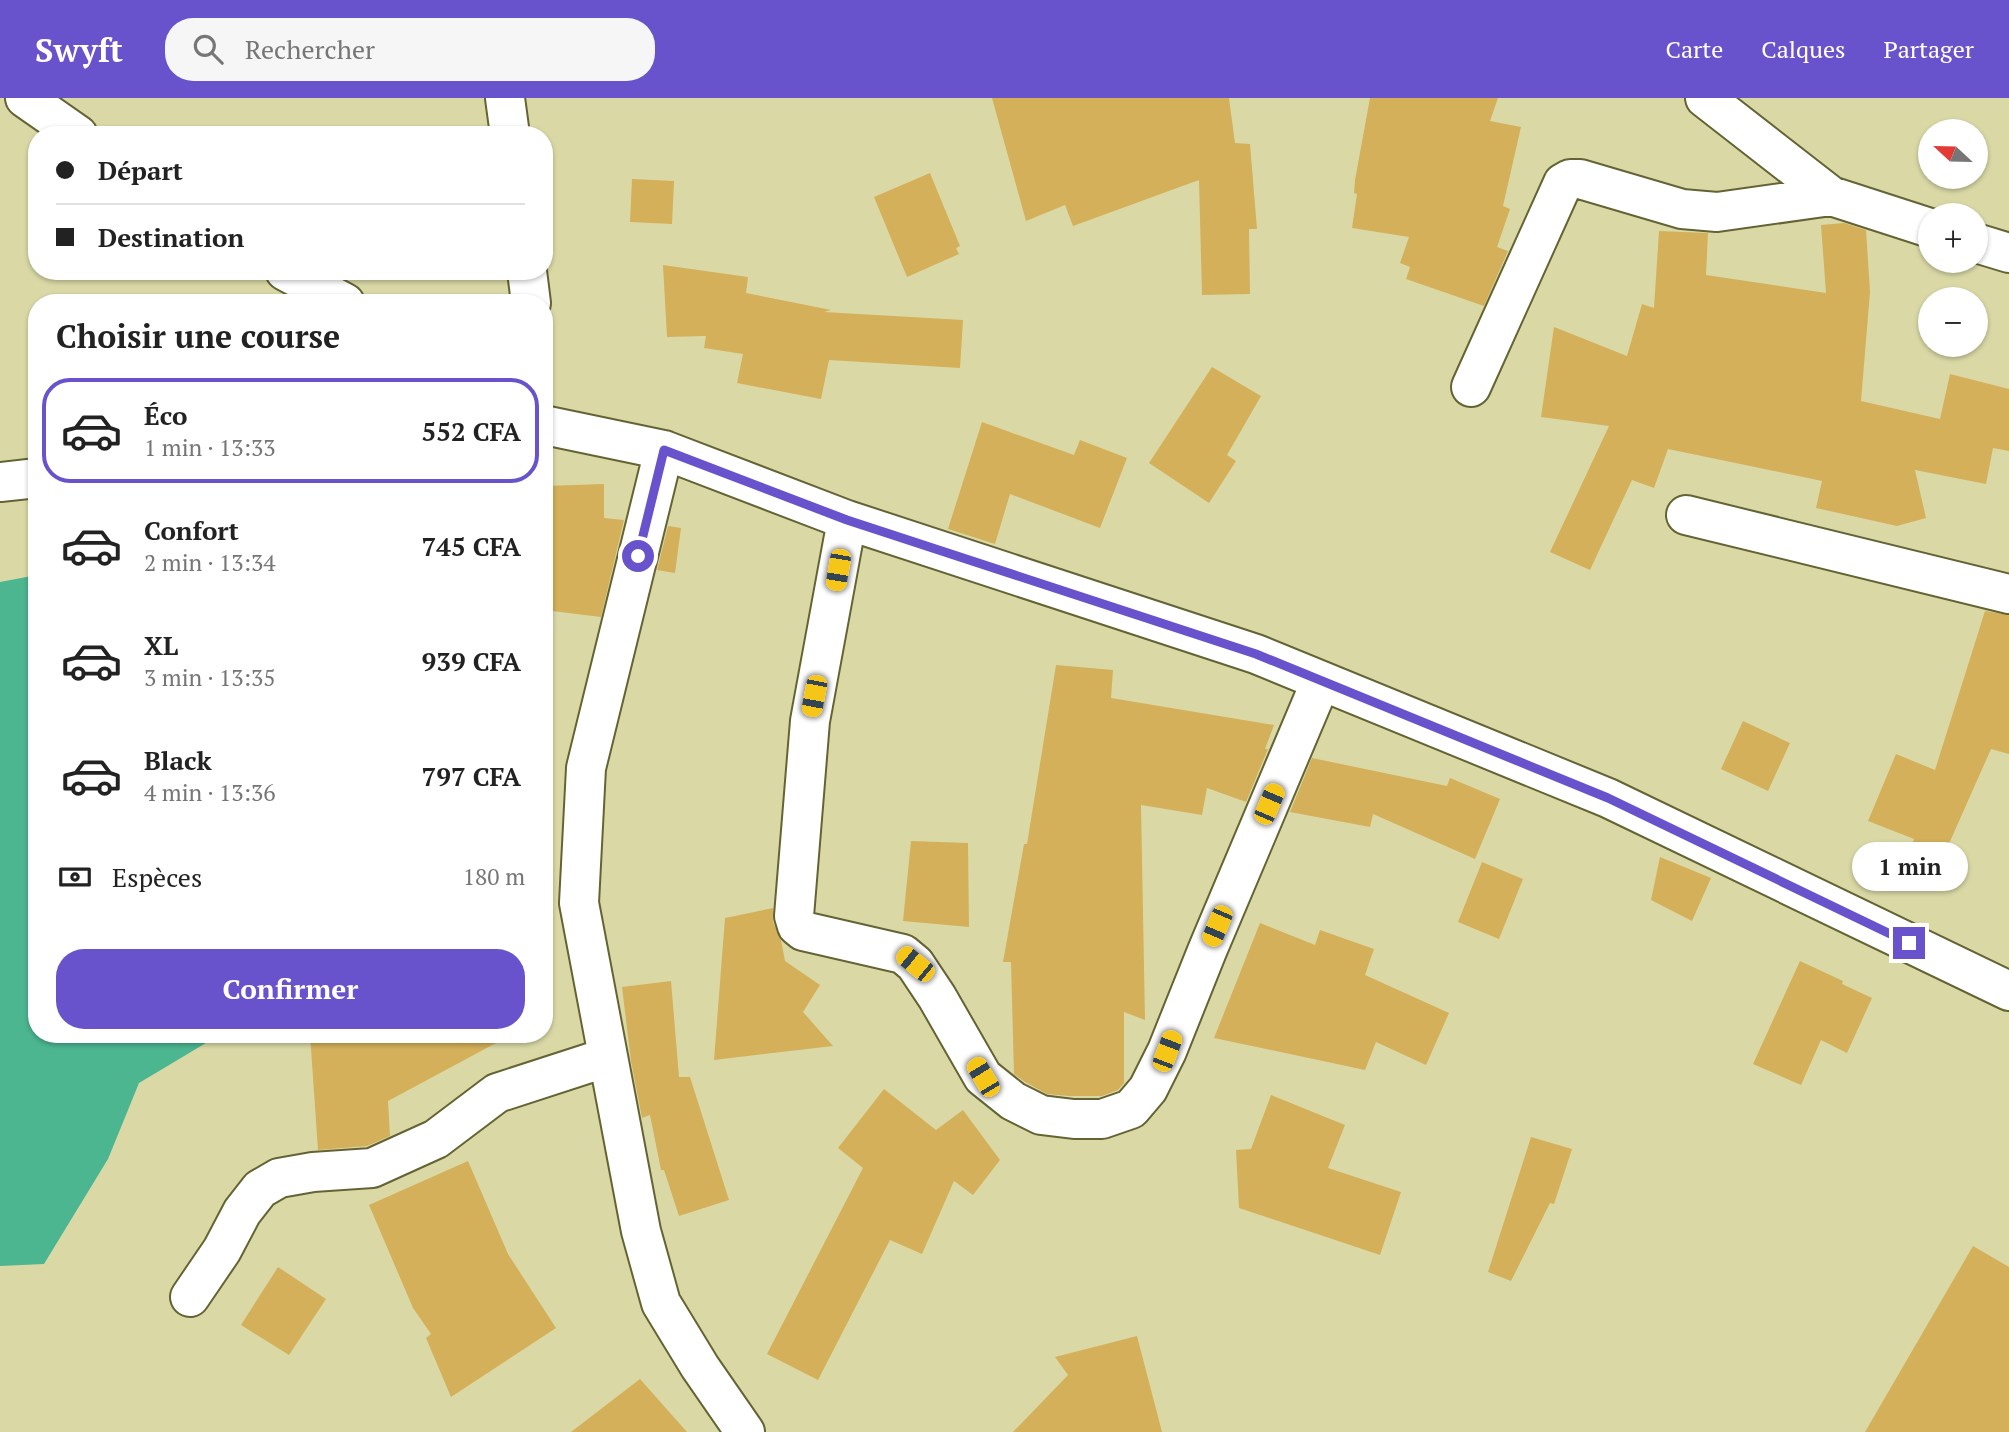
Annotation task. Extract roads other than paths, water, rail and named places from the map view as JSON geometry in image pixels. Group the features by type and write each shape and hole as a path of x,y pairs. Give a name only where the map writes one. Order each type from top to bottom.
{"street":[{"path":"25,98 65,126"},
{"path":"505,98 509,126"},
{"path":"1704,98 1831,196 1918,224"},
{"path":"1471,387 1563,183 1570,179 1580,179 1682,209 1717,212 1831,196"},
{"path":"1988,247 2009,253"},
{"path":"302,280 328,294"},
{"path":"553,421 664,450 847,520 1256,654 1608,798 2009,991"},
{"path":"664,450 586,768 579,903 640,1231 661,1303 700,1367 745,1432"},
{"path":"0,482 28,479"},
{"path":"1686,515 2009,594"},
{"path":"847,520 810,721 794,916 797,926 803,931 904,954 915,964 937,997 983,1077 1013,1101 1041,1115 1102,1119 1131,1109 1148,1089 1167,1051 1321,681"},
{"path":"190,1297 222,1250 242,1212 260,1189 279,1178 313,1172 372,1168 436,1139 497,1093 608,1057"}]}
